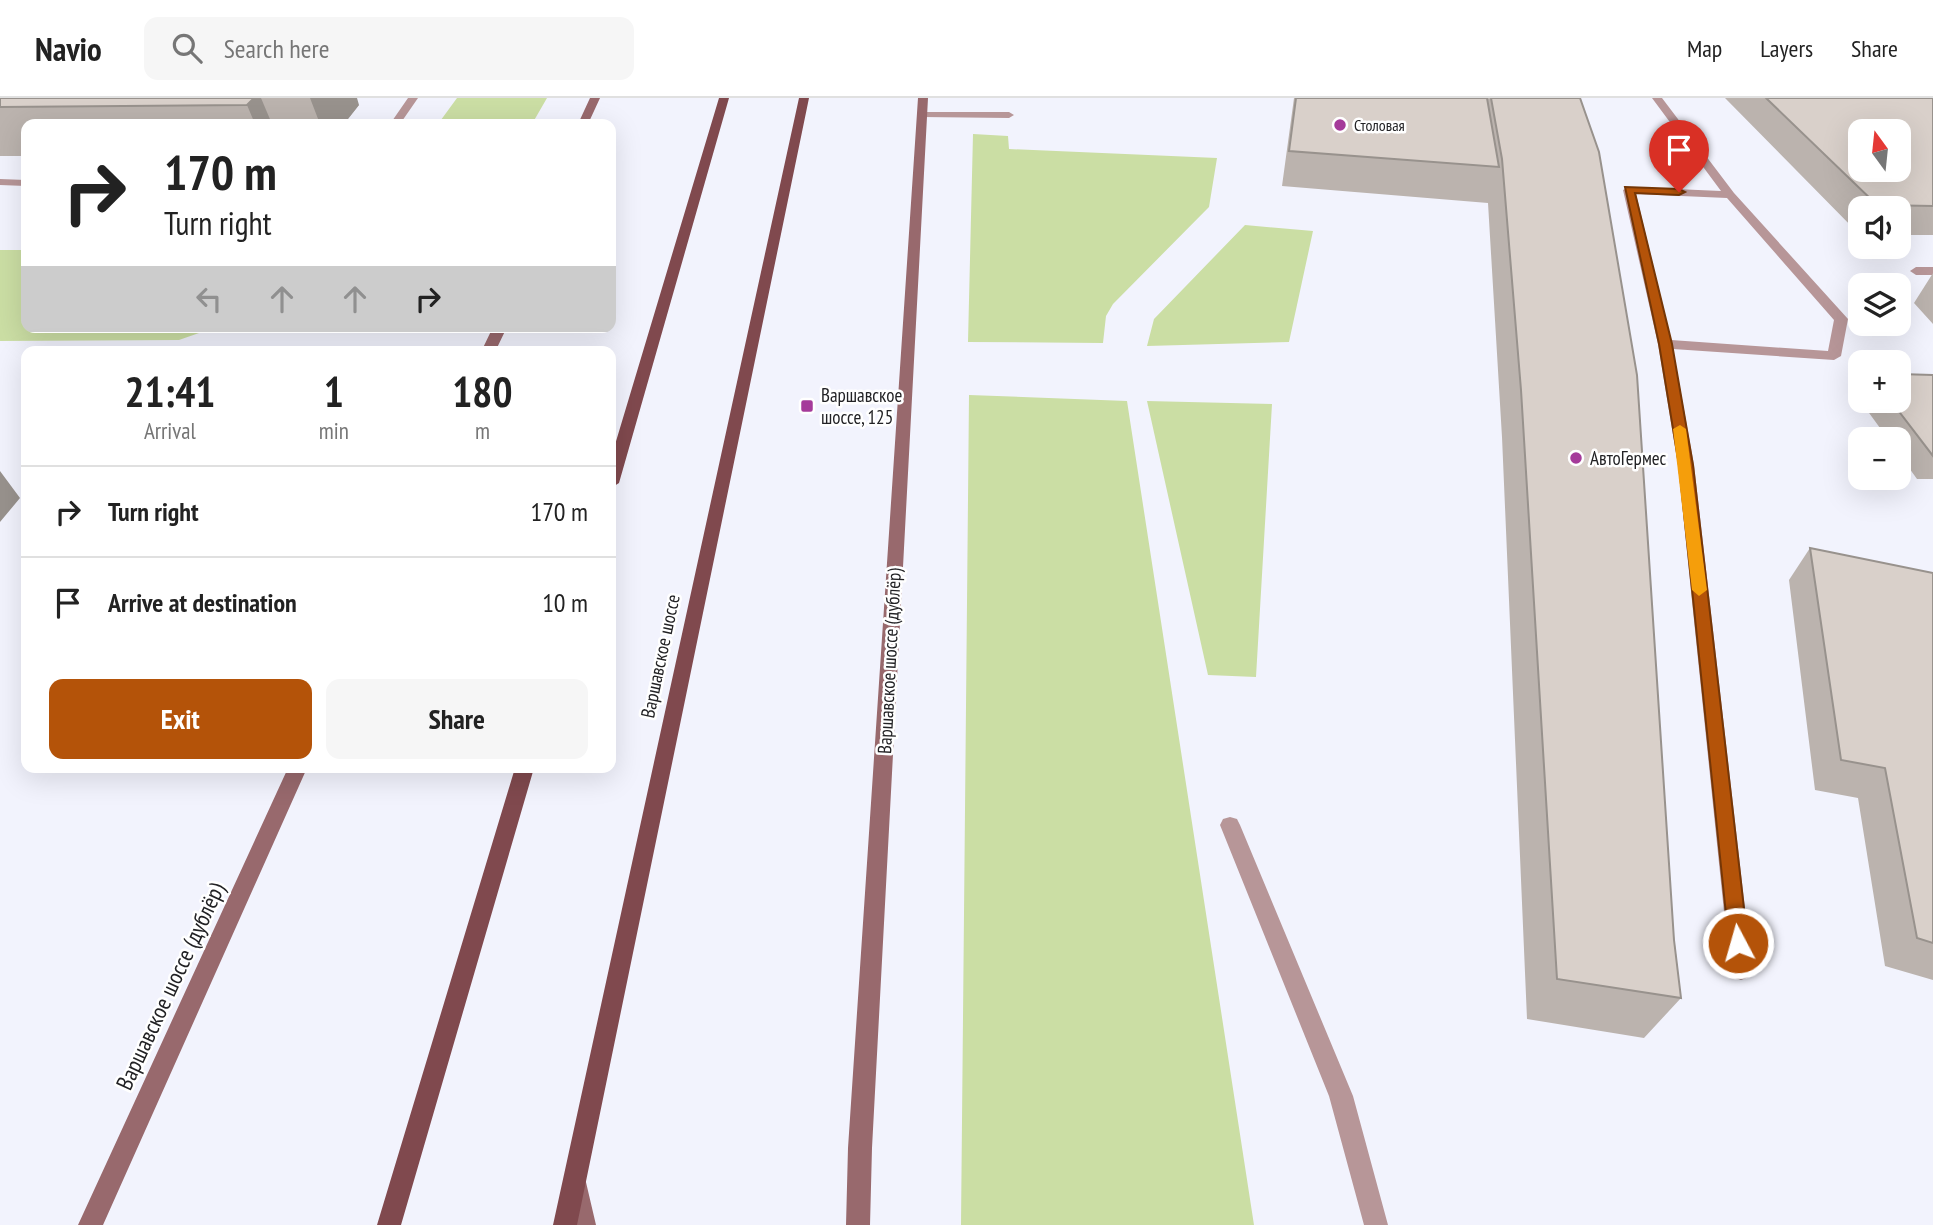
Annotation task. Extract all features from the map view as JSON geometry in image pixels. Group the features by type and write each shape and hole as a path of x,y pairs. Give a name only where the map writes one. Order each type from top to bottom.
{"main road":[{"path":"585,119 595,98"},
{"path":"616,466 724,98"},
{"name":"Варшавское шоссе","path":"565,1225 804,98"},
{"name":"Варшавское шоссе (дублёр)","path":"858,1225 860,1134 922,106"},
{"name":"Варшавское шоссе (дублёр)","path":"90,1225 296,773"},
{"path":"389,1225 524,773"},
{"path":"574,1179 584,1225"}],"lane":[{"path":"398,119 413,98"},
{"path":"1657,98 1730,195 1841,319 1834,356 1665,344"},
{"path":"922,106 1009,115"},
{"path":"0,182 21,183"},
{"path":"1730,195 1629,190 1665,344 1686,465 1741,970"},
{"path":"1916,271 1933,271"},
{"path":"1230,825 1341,1096 1376,1225"}],"green space":[{"path":"457,98 547,98 535,119 442,119"},
{"path":"973,134 1008,136 1009,149 1217,158 1209,207 1113,304 1106,316 1103,343 968,342"},
{"path":"1245,225 1313,231 1289,342 1147,346 1154,319"},
{"path":"0,250 21,250 21,333 199,333 179,340 0,341"},
{"path":"969,395 1127,401 1254,1225 961,1225"},
{"path":"1147,401 1272,404 1256,677 1208,675"}],"building":[{"path":"0,98 254,98 247,105 0,107"},
{"path":"1296,98 1487,98 1499,167 1289,151"},
{"path":"1491,98 1580,98 1599,152 1637,375 1674,940 1681,998 1557,979 1521,390 1502,159"},
{"path":"1766,98 1933,98 1933,206 1911,206 1911,196 1868,196 1853,182 1911,182 1911,119 1848,119 1848,177"},
{"path":"1911,374 1933,375 1933,456 1900,413 1911,413"},
{"path":"1810,548 1933,573 1933,943 1917,938 1885,768 1841,760"}],"slow traffic":[{"path":"1680,429 1699,590"}],"place":[{"name":"Столовая","path":"1340,125"},
{"name":"Варшавское шоссе, 125","path":"807,406"},
{"name":"АвтоГермес","path":"1576,458"}],"route":[{"path":"1679,192 1629,190 1665,344 1686,465 1738,943"}]}
